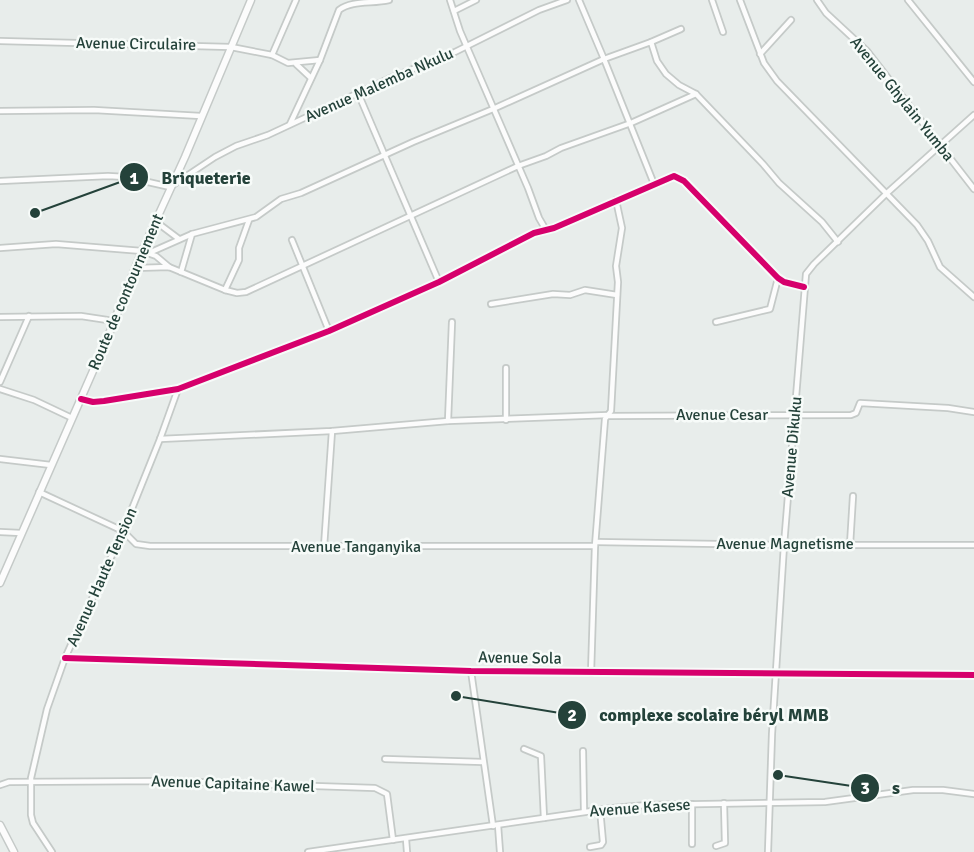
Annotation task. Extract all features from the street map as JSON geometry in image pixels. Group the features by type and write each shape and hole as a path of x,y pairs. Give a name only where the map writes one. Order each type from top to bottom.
{"street":[{"name":"Route de contournement","path":"0,583 136,268 146,252 155,221 185,157 251,0"},
{"path":"296,0 272,55 281,61 296,64 320,60"},
{"path":"290,124 320,60 339,10 354,1 369,3 389,0"},
{"path":"450,0 493,109 546,230"},
{"path":"454,11 476,0"},
{"name":"Avenue Malemba Nkulu","path":"170,186 236,146 268,135 467,45 538,10 567,0"},
{"path":"579,0 654,184"},
{"path":"712,0 723,32"},
{"path":"740,0 768,69 783,88 923,232 940,267 974,297"},
{"name":"Avenue Ghylain Yumba","path":"817,0 826,13 867,51 974,189"},
{"path":"908,0 974,82"},
{"path":"760,54 791,20"},
{"path":"0,248 56,244 146,252 192,234 249,220 281,199 302,193 413,141 493,109 604,59 681,29"},
{"name":"Avenue Circulaire","path":"0,40 231,47 272,55"},
{"path":"651,42 663,70 679,85 696,94 779,183 822,222 837,242"},
{"path":"296,64 310,78"},
{"path":"358,93 439,282"},
{"path":"146,252 169,267 225,290 237,293 246,292 518,166 631,123 696,94"},
{"path":"0,111 126,111 201,117"},
{"name":"Avenue Dikuku","path":"768,852 784,545 804,286 808,271 886,193 974,115"},
{"path":"0,181 108,176 126,177 170,186"},
{"path":"81,399 93,402 104,401 178,389 329,331 439,282 534,233 674,176 684,181 778,278 784,282 804,286"},
{"path":"591,673 595,544 605,419 611,411 617,295 616,267 622,228 616,200"},
{"path":"225,290 238,260 239,248 249,220"},
{"path":"155,221 179,239"},
{"path":"180,272 192,234"},
{"path":"292,240 329,331"},
{"path":"136,268 169,267"},
{"path":"716,322 770,309 778,278"},
{"path":"491,304 553,294 568,295 585,290 617,295"},
{"path":"0,382 29,316"},
{"path":"0,317 92,316 114,321"},
{"path":"448,421 452,322"},
{"path":"506,368 506,420"},
{"path":"0,389 34,400 72,418"},
{"name":"Avenue Haute Tension","path":"52,852 33,823 31,815 30,783 47,709 65,658 123,531 178,389"},
{"name":"Avenue Cesar","path":"160,439 332,431 448,421 608,415 852,415 856,413 861,403 948,408 974,412"},
{"path":"324,547 332,431"},
{"path":"0,459 51,465"},
{"name":"Avenue Tanganyika","path":"39,492 123,531 136,544 168,548 595,544"},
{"path":"850,545 853,496"},
{"path":"0,532 21,533"},
{"name":"Avenue Magnetisme","path":"595,544 974,545"},
{"name":"Avenue Sola","path":"65,658 471,671 974,675"},
{"path":"471,671 483,762 500,852"},
{"path":"524,749 541,756 544,818"},
{"path":"583,751 584,811"},
{"path":"385,759 483,762"},
{"name":"Avenue Capitaine Kawel","path":"30,783 156,781 375,788 387,794 393,840"},
{"path":"0,785 9,782 30,783"},
{"name":"Avenue Kasese","path":"308,852 600,809 647,805 801,803 914,790 944,790 974,794"},
{"path":"717,846 725,843 724,803"},
{"path":"692,804 692,844"},
{"path":"590,847 602,845 603,842 600,809"},
{"path":"0,825 14,852"},
{"path":"406,838 407,852"}],"cycle path":[{"path":"81,399 93,402 104,401 178,389 329,331 439,282 534,233 554,228 674,176 684,181 778,278 784,282 804,287"},
{"path":"65,658 471,671 974,675"}],"place":[{"name":"Briqueterie","path":"35,213"},
{"name":"complexe scolaire béryl MMB","path":"456,696"},
{"name":"s","path":"778,775"}]}
